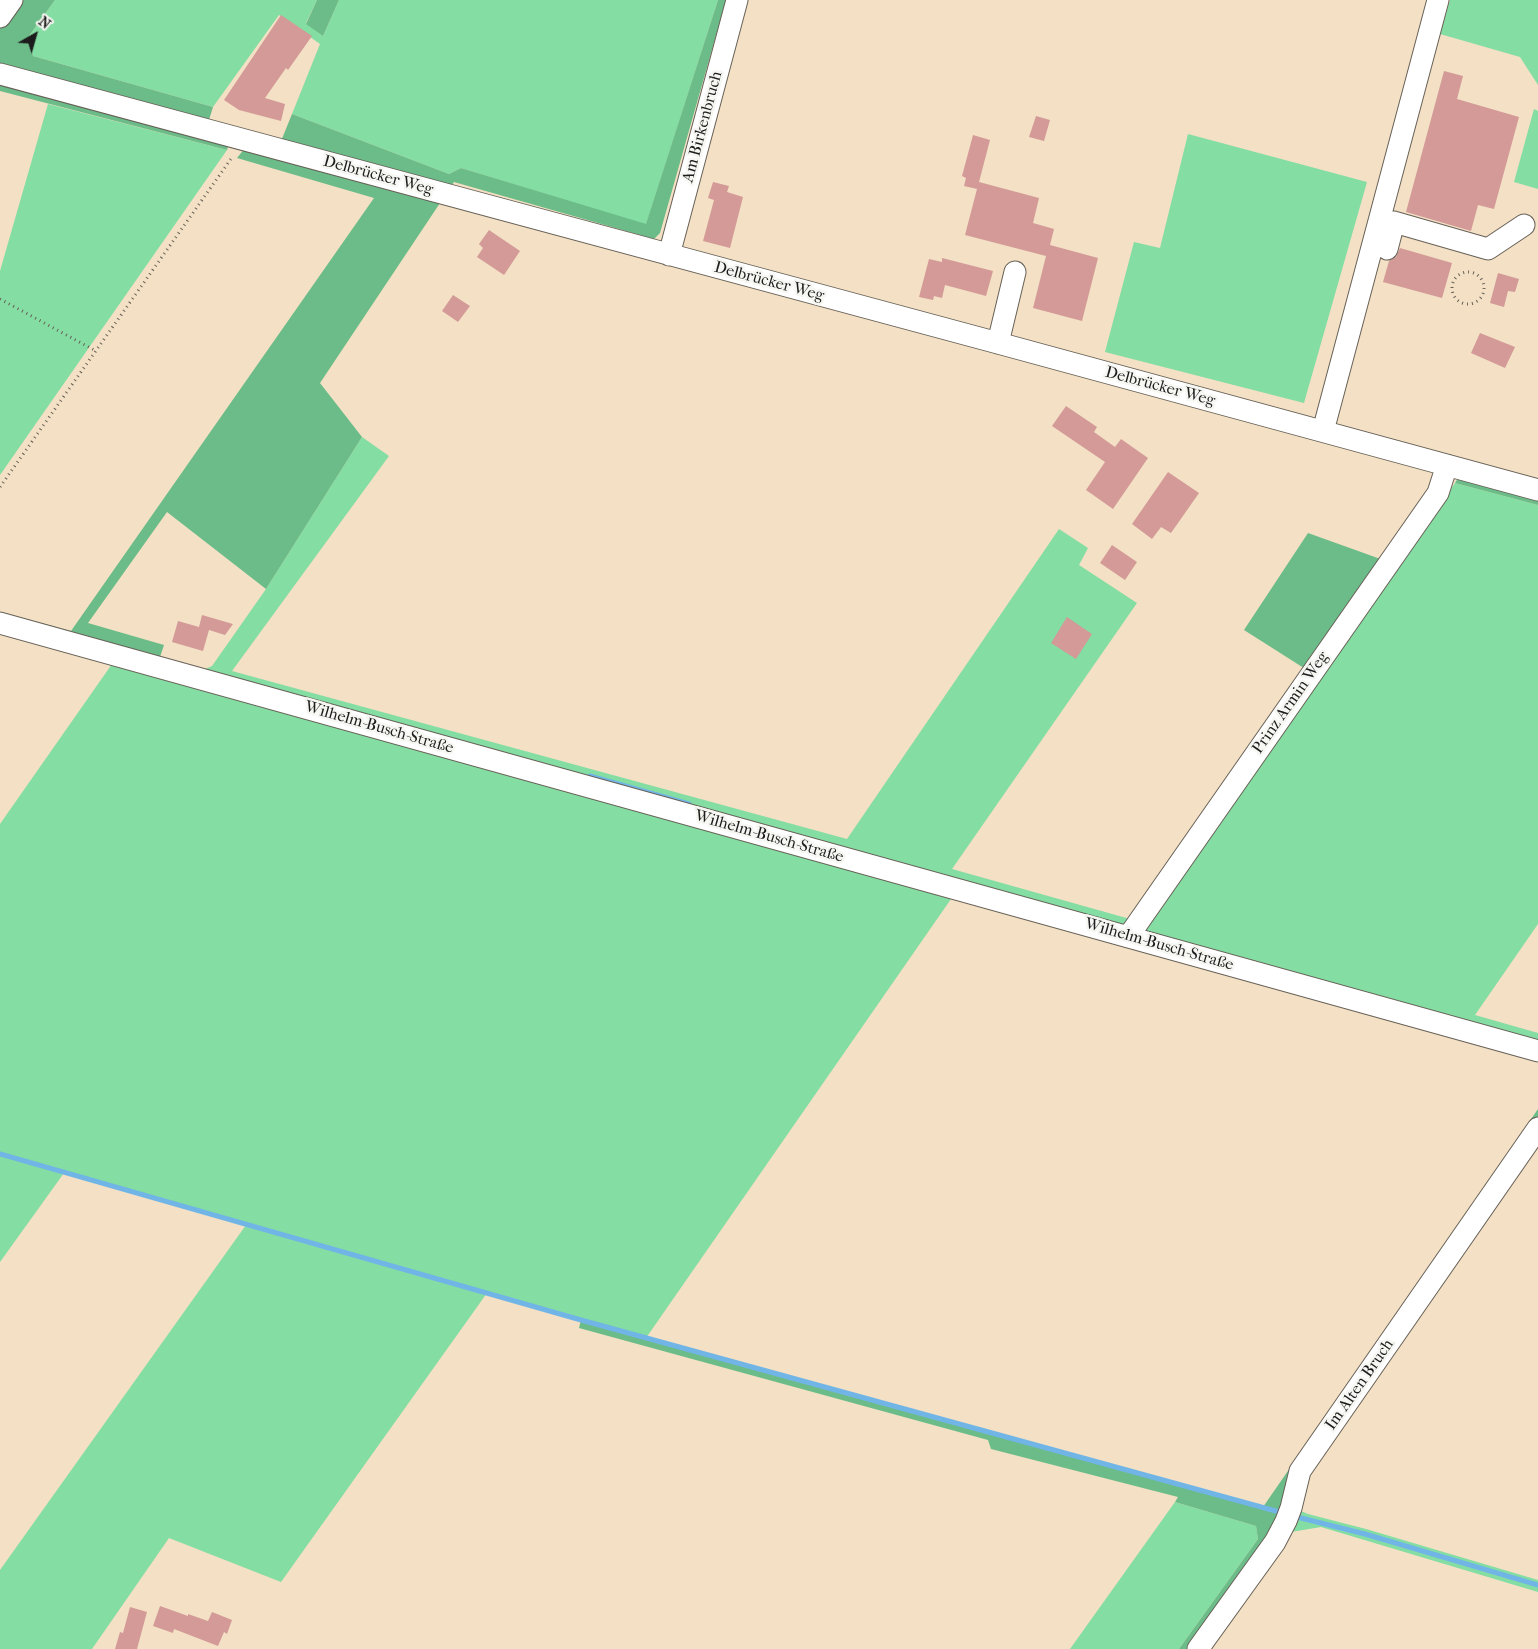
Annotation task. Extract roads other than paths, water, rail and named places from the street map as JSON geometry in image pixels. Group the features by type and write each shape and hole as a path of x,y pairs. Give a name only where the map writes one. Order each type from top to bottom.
{"street":[{"path":"0,17 12,0"},
{"name":"Am Birkenbruch","path":"669,255 737,0"},
{"path":"1330,433 1438,0"},
{"name":"Delbrücker Weg","path":"0,74 998,342 1538,490"},
{"path":"1330,433 1394,222 1488,249 1524,225"},
{"path":"998,342 1015,272"},
{"name":"Prinz Armin Weg","path":"1128,937 1438,493 1447,465"},
{"name":"Wilhelm-Busch-Straße","path":"0,623 1538,1051"},
{"name":"Im Alten Bruch","path":"1198,1649 1275,1542 1289,1515 1300,1471 1538,1128"}],"waterway":[{"path":"590,776 689,804"},
{"path":"0,1154 581,1320 1283,1513"},
{"path":"1293,1516 1365,1534 1538,1585"}]}
